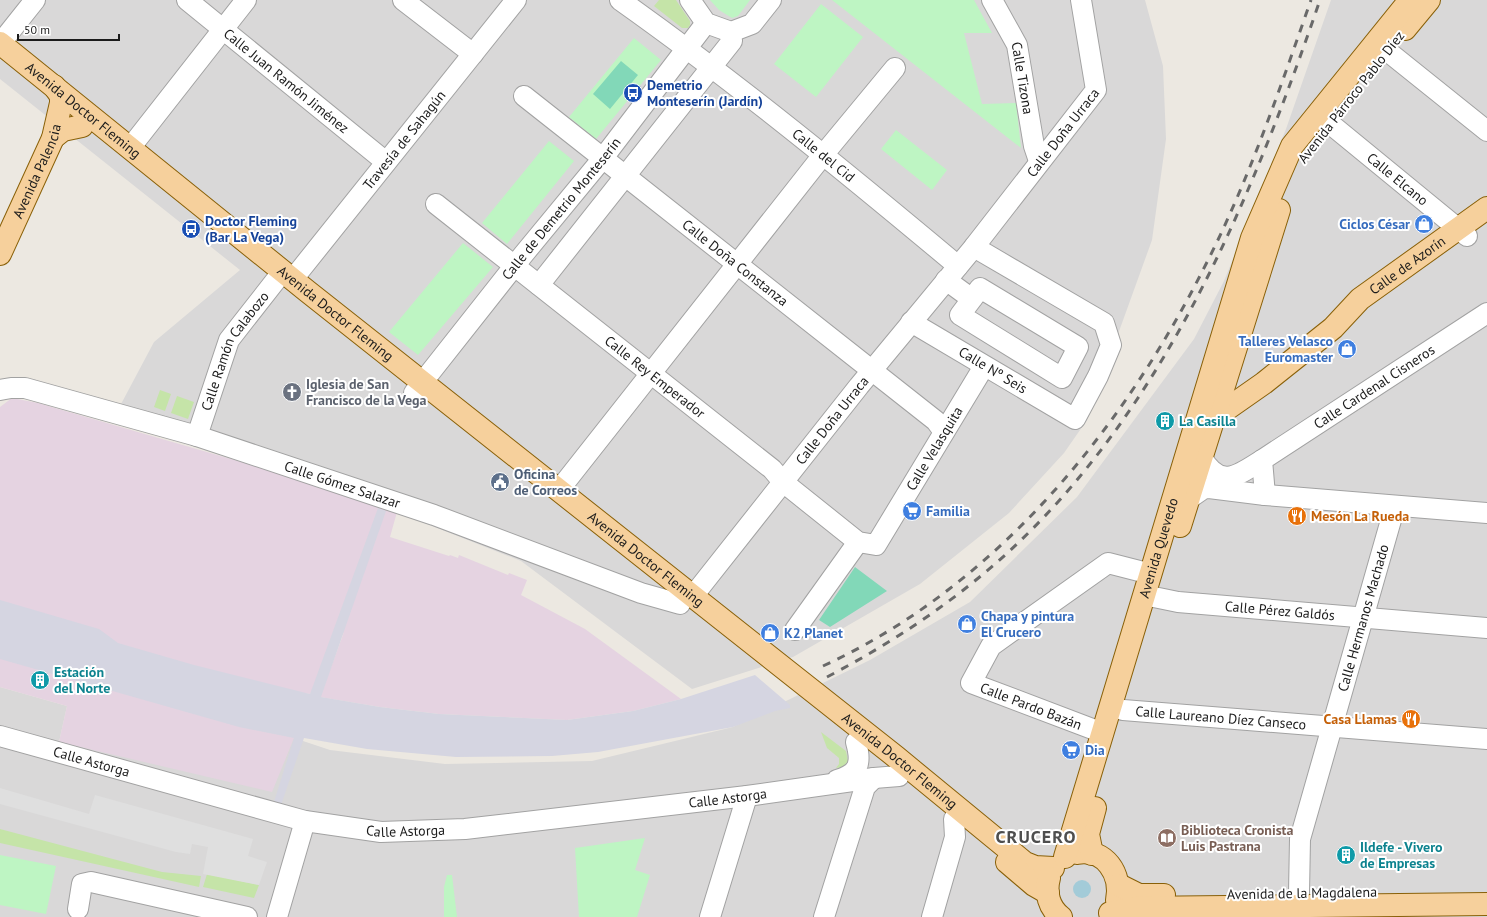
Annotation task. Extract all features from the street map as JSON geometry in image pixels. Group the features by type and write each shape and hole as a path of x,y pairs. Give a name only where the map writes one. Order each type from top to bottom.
{"main road":[{"name":"Avenida Párroco Pablo Díez","path":"1259,242 1302,156 1382,47 1410,0"},
{"name":"Avenida Párroco Pablo Díez","path":"1259,242 1292,146 1382,47 1429,0"},
{"name":"Avenida Doctor Fleming","path":"0,48 48,90 130,148 418,388 686,600 896,757 1025,863 1035,867 1059,863 1079,852 1092,854"},
{"name":"Avenida Doctor Fleming","path":"48,90 60,109 283,277"},
{"name":"Avenida Palencia","path":"0,222 45,121 48,111 46,101 48,90"},
{"name":"Avenida Palencia","path":"0,254 53,138 60,109"},
{"path":"53,138 63,130 82,126"},
{"name":"Calle de Azorín","path":"1213,405 1264,383 1333,328 1345,324 1463,232 1487,208"},
{"name":"Calle de Azorín","path":"1463,232 1487,222"},
{"name":"Avenida Quevedo","path":"1213,405 1231,362 1259,242"},
{"name":"Avenida Quevedo","path":"1092,854 1088,834 1123,710 1150,596 1150,574 1197,458 1259,242"},
{"path":"1231,362 1238,374 1250,378"},
{"name":"Calle de Azorín","path":"1213,405 1250,378 1263,376 1272,369 1285,366"},
{"name":"Avenida Doctor Fleming","path":"418,388 559,490 686,600 856,742 954,819 1034,885 1048,893"},
{"name":"Avenida Quevedo","path":"1048,893 1048,881 1059,863 1150,596 1190,498 1197,458"},
{"path":"1092,854 1108,864 1113,870 1119,885 1116,902 1108,915"},
{"name":"Avenida de la Magdalena","path":"1119,885 1139,895 1487,890"},
{"path":"1048,893 1051,906 1060,917"},
{"name":"Avenida de la Magdalena","path":"1108,915 1133,908 1487,904"}],"street":[{"path":"0,48 34,0"},
{"name":"Calle Juan Ramón Jiménez","path":"187,0 386,162"},
{"path":"130,148 246,0"},
{"path":"403,0 472,54"},
{"name":"Travesía de Sahagún","path":"283,277 386,162 516,0"},
{"name":"Calle del Cid","path":"620,0 712,66 823,155 952,273 972,299"},
{"path":"690,0 706,22 731,32 752,24 771,0"},
{"name":"Calle Tizona","path":"992,0 1017,45 1034,146 1040,161"},
{"name":"Calle Doña Urraca","path":"686,600 974,246 1096,90 1081,0"},
{"name":"Calle de Demetrio Monteserín","path":"418,388 514,266 603,158 706,22"},
{"name":"Calle de Demetrio Monteserín","path":"539,286 732,41 731,32"},
{"path":"1382,47 1487,131"},
{"path":"559,490 823,155 895,68"},
{"name":"Calle Doña Constanza","path":"524,96 936,421 944,432"},
{"name":"Calle Elcano","path":"1328,122 1463,232"},
{"name":"Calle Rey Emperador","path":"436,204 772,469 783,482 867,543"},
{"path":"974,246 1104,323 1111,345 1098,376 1069,363"},
{"name":"Calle Ramón Calabozo","path":"197,436 229,340 283,277"},
{"path":"980,288 1078,347 1062,378 960,315 972,299 980,288"},
{"name":"Calle Cardenal Cisneros","path":"1197,458 1219,477 1231,478 1262,460 1487,313"},
{"name":"Calle Nº Seis","path":"911,322 1076,419 1098,376"},
{"name":"Calle Velasquita","path":"795,630 867,543 944,432 980,373"},
{"name":"Calle Gómez Salazar","path":"0,390 25,388 197,436 434,515 641,593 686,600"},
{"path":"1197,458 1209,486 1216,489"},
{"path":"1262,460 1265,495"},
{"path":"1190,498 1203,489 1216,489 1265,495 1487,513"},
{"path":"1467,511 1487,498"},
{"name":"Calle Hermanos Machado","path":"1299,893 1300,839 1395,506"},
{"name":"Calle Pardo Bazán","path":"1103,733 971,683 991,646 1108,563 1150,574"},
{"name":"Calle Pérez Galdós","path":"1150,596 1178,602 1487,628"},
{"name":"Calle Laureano Díez Canseco","path":"1123,710 1487,739"},
{"name":"Calle Astorga","path":"0,736 305,821 381,832 428,832 747,796 874,778 899,776"},
{"name":"Calle Astorga","path":"822,785 854,772 860,760 856,742"},
{"path":"824,917 865,787 874,778"},
{"path":"710,917 747,796"},
{"path":"932,917 955,837 954,819"},
{"path":"277,917 305,821"},
{"path":"78,909 82,884 91,882 247,917"}],"shaded area":[{"path":"0,0 1145,0 1163,66 1166,139 1152,240 1087,420 1064,453 1009,513 920,584 793,657 692,689 521,561 397,512 318,484 112,421 154,342 240,270 0,79"},
{"path":"1331,0 1487,0 1487,917 0,917 0,687 67,706 59,742 294,738 330,750 445,764 592,761 733,727 870,660 970,602 1077,497 1194,339 1224,281 1286,129"},
{"path":"12,398 38,403 300,479 397,512 390,537 449,556 458,558 459,555 508,575 509,573 527,580 521,595 585,629 681,699 633,711 567,720 439,714 380,707 320,697 344,632 310,694 304,693 294,738 272,792 59,742 67,706 0,687 0,407"},
{"path":"378,508 386,511 321,697 380,707 439,714 567,720 633,711 681,699 755,675 790,705 790,708 775,711 733,727 598,752 552,756 456,757 367,749 304,738 281,805 274,802 294,738 239,727 0,659 0,600 99,629 118,643 194,665 310,694"},
{"path":"0,788 89,814 95,795 253,839 248,856 267,862 259,885 203,874 208,847 192,844 190,854 176,852 0,804"}],"green space":[{"path":"659,0 676,0 690,21 688,28 682,28 654,6"},
{"path":"710,0 750,0 738,16 732,18 719,10"},
{"path":"832,0 974,0 992,33 964,33 982,104 1016,103 1021,148"},
{"path":"821,4 863,37 816,97 774,64"},
{"path":"634,38 661,60 596,139 569,117"},
{"path":"621,61 638,75 610,109 593,94"},
{"path":"896,130 947,170 932,190 881,149"},
{"path":"549,141 574,161 507,244 482,223"},
{"path":"463,243 493,267 418,355 389,332"},
{"path":"160,390 171,394 165,411 154,407"},
{"path":"177,396 194,402 188,419 171,413"},
{"path":"855,567 887,591 830,627 819,620"},
{"path":"821,732 846,751 848,761 843,767 836,768 839,764 839,758 827,748"},
{"path":"0,829 162,872 201,876 199,887 0,843"},
{"path":"645,838 635,870 650,875 637,917 579,917 575,848"},
{"path":"0,855 56,866 46,914 0,905"},
{"path":"207,874 259,885 254,898 203,887"},
{"path":"447,875 452,875 457,917 444,917 444,887"}],"water":[{"path":"1082,880 1088,883 1091,889 1088,895 1082,898 1076,895 1073,889 1076,883"}],"railway":[{"path":"823,666 885,633 943,594 996,549 1046,500 1091,447 1132,390 1170,331 1203,270 1249,170 1311,0"},
{"path":"827,677 872,652 935,611 995,564 1054,507 1106,443 1152,376 1194,304 1230,230 1263,154 1293,77 1320,0"}],"place":[{"name":"Demetrio Monteserín (Jardín)","path":"633,93"},
{"name":"Ciclos César","path":"1424,224"},
{"name":"Doctor Fleming (Bar La Vega)","path":"191,229"},
{"name":"Talleres Velasco Euromaster","path":"1347,349"},
{"name":"Iglesia de San Francisco de la Vega","path":"292,392"},
{"name":"La Casilla","path":"1165,421"},
{"name":"Oficina de Correos","path":"500,482"},
{"name":"Familia","path":"912,511"},
{"name":"Mesón La Rueda","path":"1297,516"},
{"name":"Chapa y pintura El Crucero","path":"967,624"},
{"name":"K2 Planet","path":"770,633"},
{"name":"Estación del Norte","path":"40,680"},
{"name":"Casa Llamas","path":"1411,719"},
{"name":"Dia","path":"1071,750"},
{"name":"Biblioteca Cronista Luis Pastrana","path":"1167,838"},
{"name":"Ildefe - Vivero de Empresas","path":"1346,855"}],"district":[{"name":"CRUCERO","path":"1036,837"}]}
